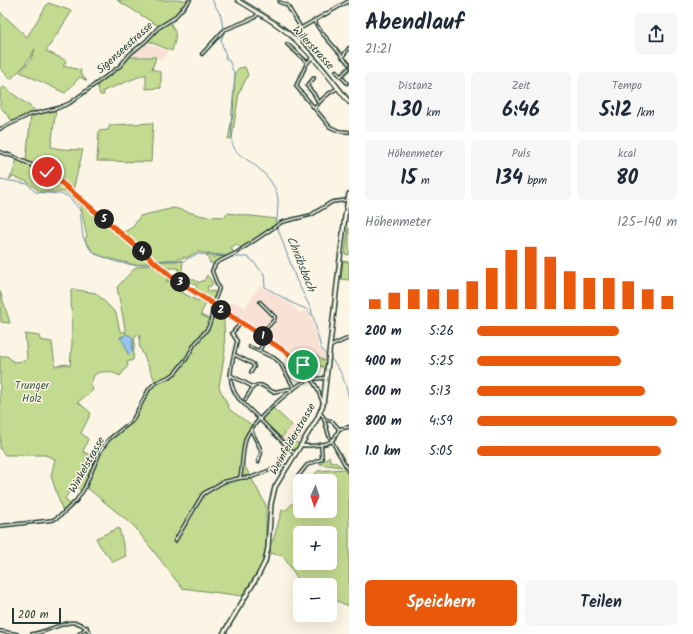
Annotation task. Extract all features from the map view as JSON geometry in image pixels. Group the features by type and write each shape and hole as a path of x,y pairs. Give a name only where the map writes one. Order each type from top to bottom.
{"main road":[{"name":"Wilerstrasse","path":"238,0 291,36 312,57 349,102"},
{"name":"Weinfelderstrasse","path":"223,634 264,565 268,551 271,504 276,487 287,466 320,413 324,403 346,200 349,190"},
{"name":"Weinfelderstrasse","path":"346,200 349,194"}],"street":[{"name":"Sigenseestrasse","path":"0,130 29,115 58,108 70,103 120,66 130,54 146,41 158,28 174,18 190,0"},
{"path":"291,36 314,20 349,1"},
{"path":"279,2 283,2 287,6 301,28"},
{"path":"202,54 224,30 254,18 258,13"},
{"path":"314,20 322,32 349,64"},
{"path":"287,44 307,62"},
{"path":"342,57 349,48"},
{"path":"312,57 307,62 296,86 333,129 349,132"},
{"path":"341,76 349,68"},
{"path":"336,71 347,83"},
{"path":"314,78 307,86 314,94 318,102"},
{"path":"314,108 326,95 338,88"},
{"path":"0,152 53,175 172,277 299,361 318,390 321,400 324,403"},
{"path":"213,305 219,289 213,272 215,264 236,253 282,222 311,215 332,202 346,200"},
{"path":"260,302 275,317 260,335"},
{"name":"Winkelstrasse","path":"0,526 53,520 61,515 76,501 84,489 99,455 108,440 132,421 149,388 155,383 175,373 183,363 211,323 213,305"},
{"path":"241,323 232,333 237,340 230,375 231,386 235,395 295,454"},
{"path":"331,346 349,338"},
{"path":"259,351 266,339"},
{"path":"250,347 274,358 280,363 294,388"},
{"path":"234,355 254,364 251,372"},
{"path":"230,375 253,387"},
{"path":"240,478 245,442 253,426 294,388 311,379 327,378"},
{"path":"245,400 253,387 258,385 262,385 273,392 289,389 291,390"},
{"path":"320,413 324,419 331,441 349,472"},
{"path":"324,419 333,422 339,429"},
{"path":"339,429 349,427"},
{"path":"301,445 308,446 331,441 337,435 339,429"},
{"path":"251,430 261,450 258,462"},
{"path":"300,474 307,465 322,459 321,444"},
{"path":"175,541 203,494 224,482 252,477 283,465 287,466"},
{"path":"32,634 45,632 71,622 82,624 87,627 91,634"},
{"path":"79,634 87,627"},
{"path":"0,632 17,634"}],"shaded area":[{"path":"146,43 168,51 163,60 156,57 128,57"},
{"path":"260,285 292,305 300,313 305,311 310,316 319,342 317,346 327,356 326,369 304,364 290,353 222,309 235,301 245,308"},
{"path":"297,424 307,431 294,451 281,438"}],"green space":[{"path":"117,0 190,0 174,18 163,24 170,22 175,33 172,51 148,41 160,27"},
{"path":"48,3 72,11 46,51 65,60 66,62 63,66 81,70 80,73 87,81 80,77 65,93 20,72 30,61 35,49 24,66 11,79 0,68 0,12 27,37"},
{"path":"128,57 156,57 152,69 161,72 161,88 146,89 146,74 103,91 104,95 100,95 97,85 117,69"},
{"path":"245,67 248,75 239,93 232,138 228,139 233,114 235,72 239,68"},
{"path":"4,87 36,112 12,121 0,106 0,90"},
{"path":"56,109 51,147 83,150 73,190 64,181 26,160 31,115"},
{"path":"153,123 151,162 97,161 99,131 108,130 110,125"},
{"path":"17,158 52,176 80,199 80,204 79,205 69,194 64,192 40,192 26,181 13,177 9,179 13,173"},
{"path":"82,202 153,262 135,265 95,254 84,239 87,237 81,208"},
{"path":"174,208 203,216 225,217 227,213 276,219 275,225 241,248 236,244 231,248 234,253 229,256 197,252 186,258 156,261 122,233 133,227 140,216"},
{"path":"349,228 349,255 345,254"},
{"path":"207,255 214,258 215,256 227,257 214,264 210,263"},
{"path":"163,261 183,261 181,280 175,277 180,274 178,268 163,268 158,264"},
{"path":"343,261 349,262 349,280 341,279"},
{"name":"Trunger Holz","path":"152,264 156,265 170,277 166,282 172,279 182,285 179,291 198,301 201,298 207,302 201,315 209,319 212,318 214,307 226,314 224,321 225,351 219,387 230,410 252,425 248,431 242,461 266,505 266,559 242,596 182,588 134,526 86,487 104,447 130,422 149,391 156,383 139,345 140,334 135,336 133,360 127,362 128,366 120,376 107,372 101,372 94,375 91,384 93,390 78,402 91,413 81,433 88,439 83,452 97,457 83,491 73,485 69,488 68,494 65,498 70,505 63,512 51,476 55,459 45,455 5,455 0,449 0,356 7,356 14,362 25,361 27,358 25,334 39,336 40,340 52,342 55,366 66,364 70,366 72,344 71,289 96,293 116,313 120,331 126,333 117,287 136,267","holes":["124,336 133,338 132,352 128,354 126,345 120,337"]},
{"path":"183,274 198,283 204,281 207,275 213,283 207,288 210,292 215,292 217,295 213,302 212,303 194,291 197,286 191,282 187,286 181,283"},
{"path":"0,291 10,323 1,322"},
{"path":"311,355 314,357 317,355 324,361 325,360 328,363 327,366 324,367 311,364"},
{"path":"273,408 292,425 281,438 262,420"},
{"path":"289,438 299,444 295,451 293,451 285,442"},
{"path":"329,456 330,461 335,462 342,467 320,464 320,460 325,460"},
{"path":"344,469 349,477 349,606 337,601 337,578 297,578 283,556 270,553 270,541 273,541 282,510 286,510 293,503 293,518 337,518 337,474 315,474 318,471"},
{"path":"119,528 126,556 113,562 100,546 96,538"}],"water":[{"path":"126,334 133,338 132,352 130,354 128,354 120,337 123,337"}],"waterway":[{"name":"Chräbsbach","path":"212,0 221,16 223,29"},
{"name":"Chräbsbach","path":"224,32 221,41 226,56 225,58 229,60 235,76 231,121 232,141"},
{"name":"Chräbsbach","path":"232,143 239,154 254,164 268,178 275,188 278,200 277,222"},
{"path":"0,179 28,184 35,192 68,196 80,210 83,237 90,249 96,254 117,262 133,265 154,263"},
{"name":"Chräbsbach","path":"277,226 296,279 310,307"},
{"path":"156,262 172,260 183,261 197,254 227,256"},
{"path":"231,257 247,257 251,259 264,274 265,287 292,303 306,309"},
{"name":"Chräbsbach","path":"311,308 321,348 327,356"},
{"name":"Chräbsbach","path":"307,309 311,315"},
{"name":"Chräbsbach","path":"330,358 340,372 349,398"}],"railway":[{"path":"240,0 276,22 296,37 320,63 349,99"}],"route":[{"path":"47,172 53,175 172,277 295,358 303,365"}]}
